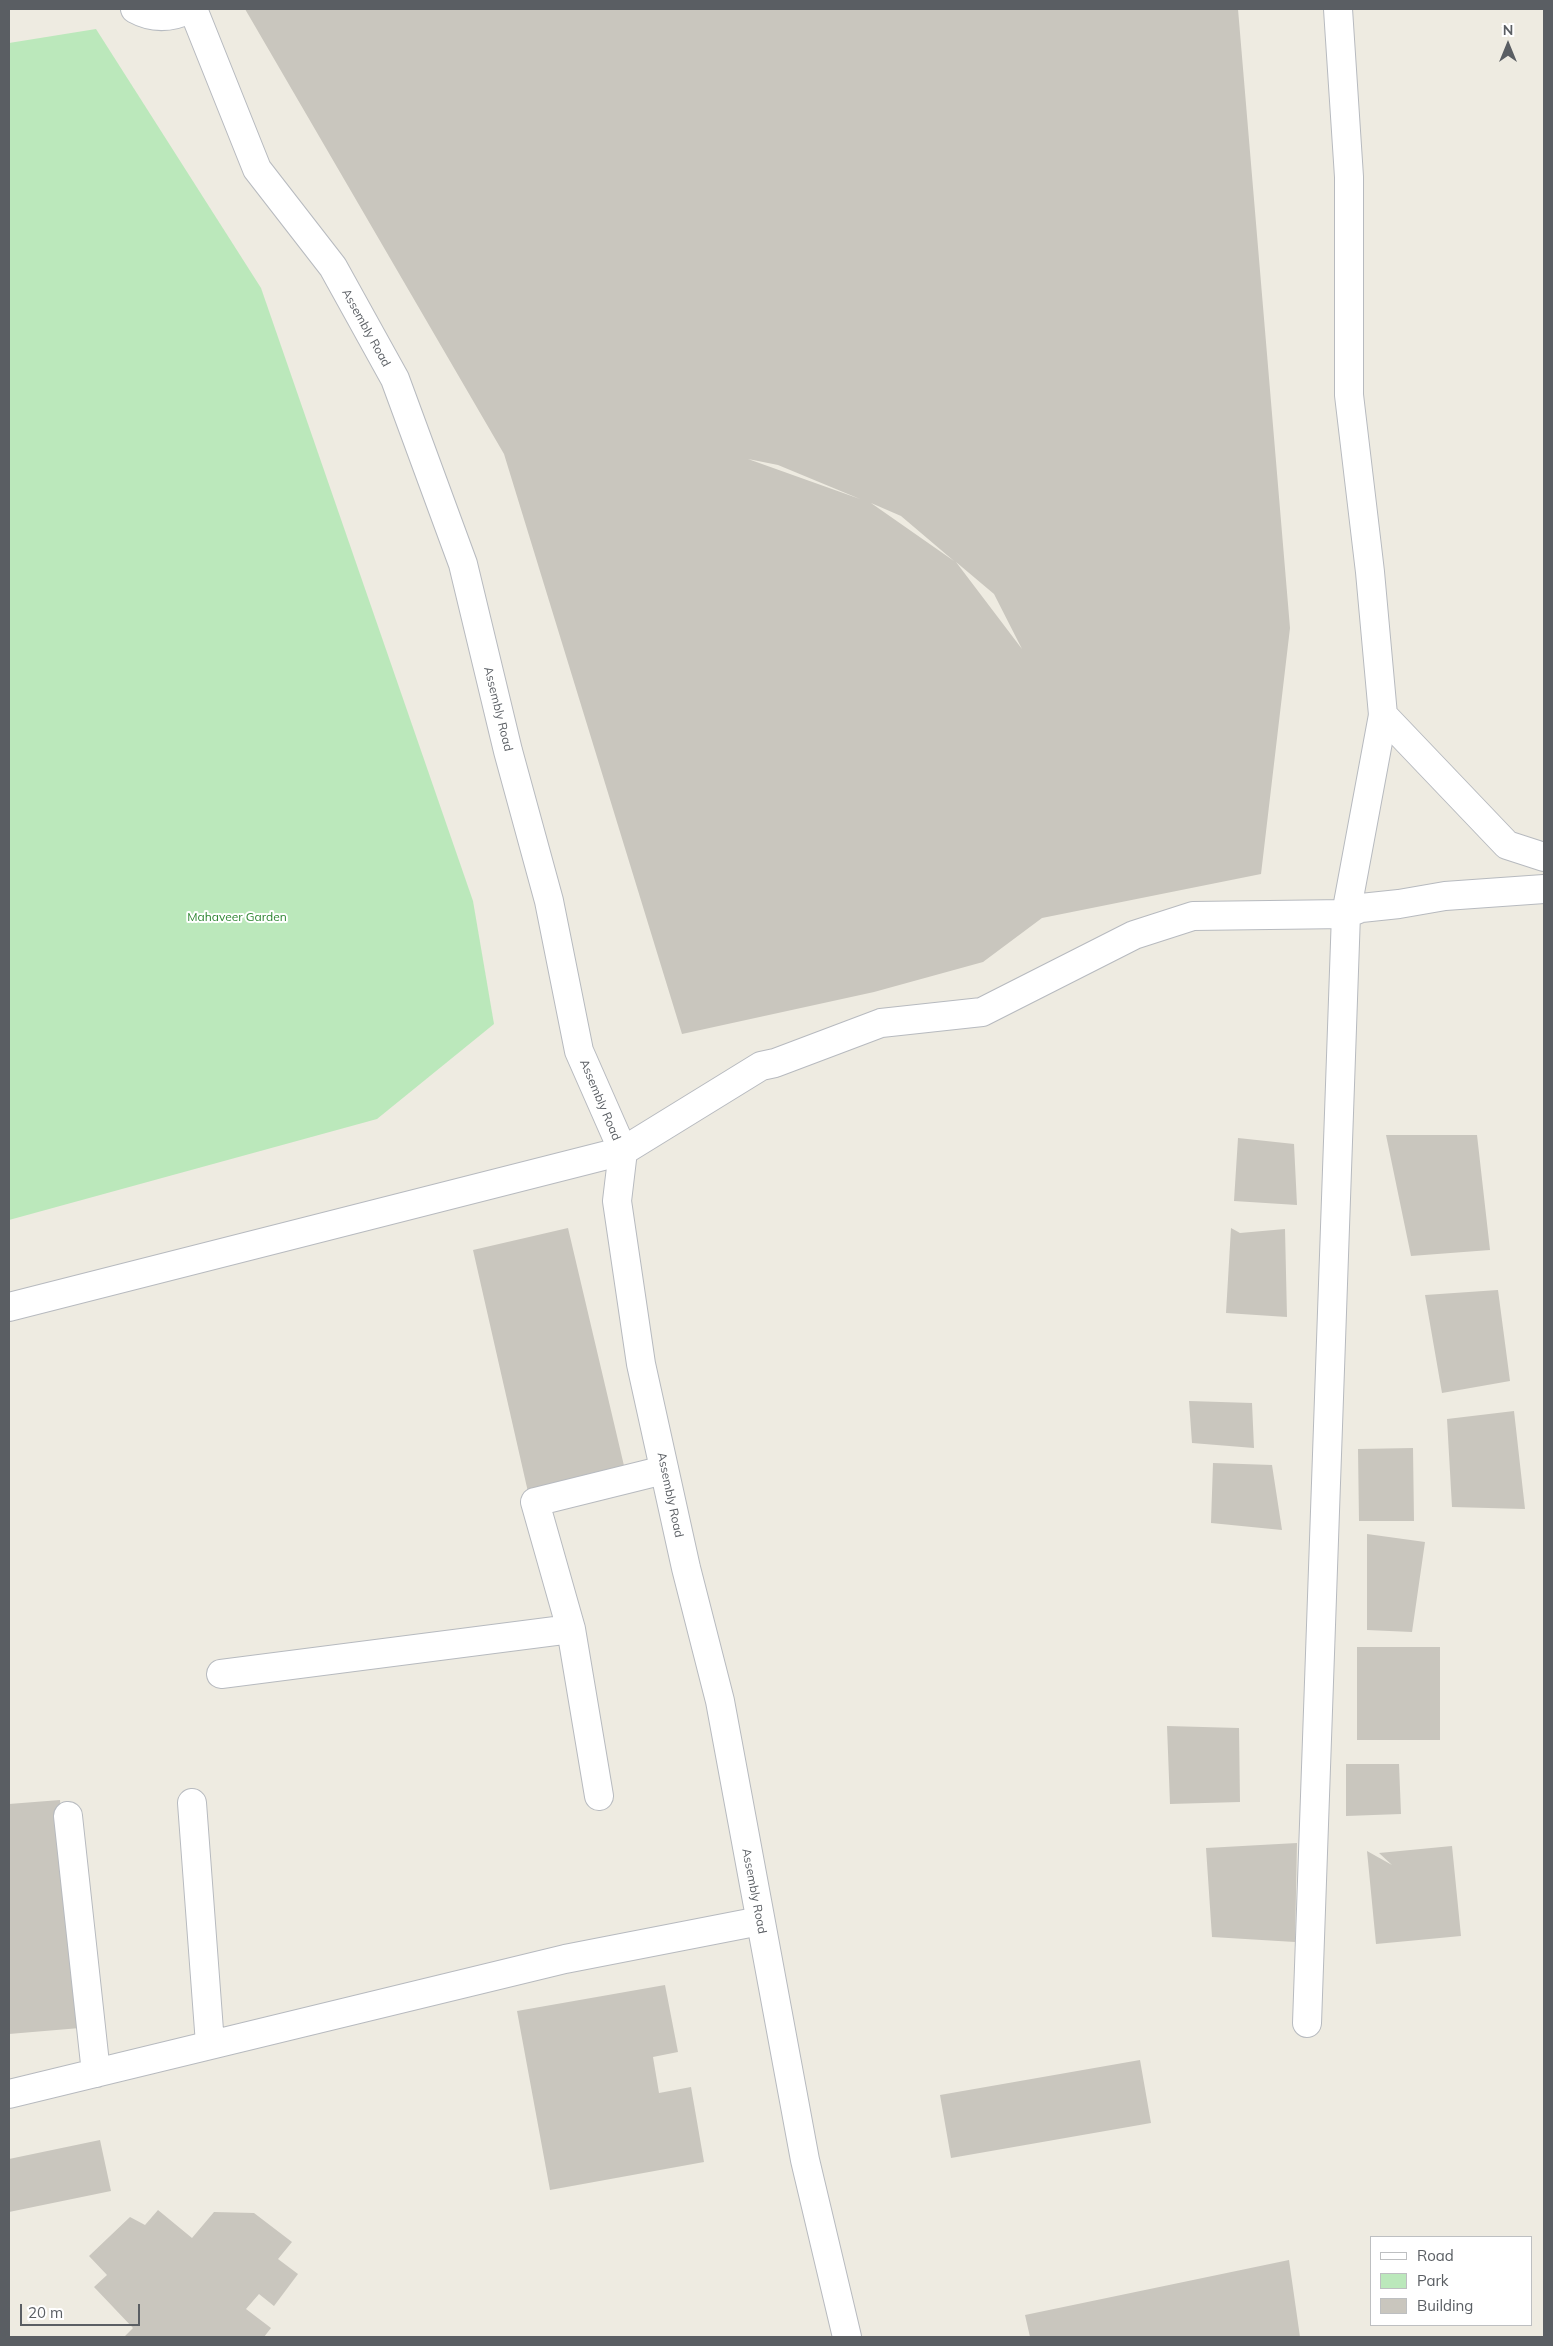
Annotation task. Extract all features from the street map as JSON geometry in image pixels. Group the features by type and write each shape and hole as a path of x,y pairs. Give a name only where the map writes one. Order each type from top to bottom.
{"street":[{"path":"135,9 142,13 160,17 177,15 191,9"},
{"name":"Assembly Road","path":"191,9 257,169 333,267 395,379 463,564 508,750 548,901 579,1051 623,1152 617,1200 641,1364 686,1568 720,1701 805,2160 847,2337"},
{"path":"1307,2023 1346,914 1383,715 1370,572 1349,395 1349,177 1338,9"},
{"path":"1383,715 1506,845 1544,857"},
{"path":"9,1307 623,1152 761,1066 775,1063 881,1023 982,1012 1134,936 1193,916 1346,914 1361,908 1445,896 1544,889"},
{"path":"599,1796 571,1629 535,1502 664,1470"},
{"path":"221,1674 571,1629"},
{"path":"192,1803 210,2044"},
{"path":"68,1816 96,2073"},
{"path":"9,2094 565,1959 760,1921"}],"green space":[{"name":"Mahaveer Garden","path":"96,29 261,288 473,901 494,1024 377,1119 9,1220 9,43"}],"building":[{"path":"245,9 1238,9 1290,628 1261,874 1042,918 983,962 874,992 682,1034 504,454","holes":["748,459 778,465 860,499","871,503 901,516 954,561","956,562 994,594 1022,649"]},
{"path":"1386,1135 1477,1135 1490,1250 1411,1256"},
{"path":"1238,1138 1294,1144 1297,1205 1234,1201"},
{"path":"568,1228 625,1470 528,1492 473,1250"},
{"path":"1231,1228 1240,1233 1285,1229 1287,1317 1226,1313"},
{"path":"1498,1290 1510,1381 1442,1393 1425,1295"},
{"path":"1189,1401 1252,1403 1254,1448 1192,1443"},
{"path":"1514,1411 1525,1509 1452,1507 1447,1419"},
{"path":"1413,1448 1414,1521 1359,1521 1358,1449"},
{"path":"1213,1463 1272,1465 1282,1530 1211,1523"},
{"path":"1367,1534 1425,1542 1412,1632 1367,1630"},
{"path":"1357,1647 1440,1647 1440,1740 1357,1740"},
{"path":"1167,1726 1239,1728 1240,1802 1170,1804"},
{"path":"1346,1764 1399,1764 1401,1814 1346,1816"},
{"path":"60,1800 80,2028 9,2034 9,1804"},
{"path":"1297,1843 1295,1942 1212,1937 1206,1848"},
{"path":"1452,1846 1461,1936 1376,1944 1367,1851 1392,1865 1379,1853"},
{"path":"665,1985 678,2052 653,2057 659,2093 691,2087 704,2162 550,2190 517,2011"},
{"path":"1140,2060 1151,2123 951,2158 940,2095"},
{"path":"100,2140 111,2191 9,2212 9,2159"},
{"path":"158,2210 192,2238 214,2212 254,2213 292,2242 278,2259 298,2274 274,2306 259,2294 246,2309 271,2328 264,2337 124,2337 133,2328 94,2287 107,2275 89,2256 130,2217 145,2225"},
{"path":"1289,2260 1300,2337 1030,2337 1025,2315"}]}
